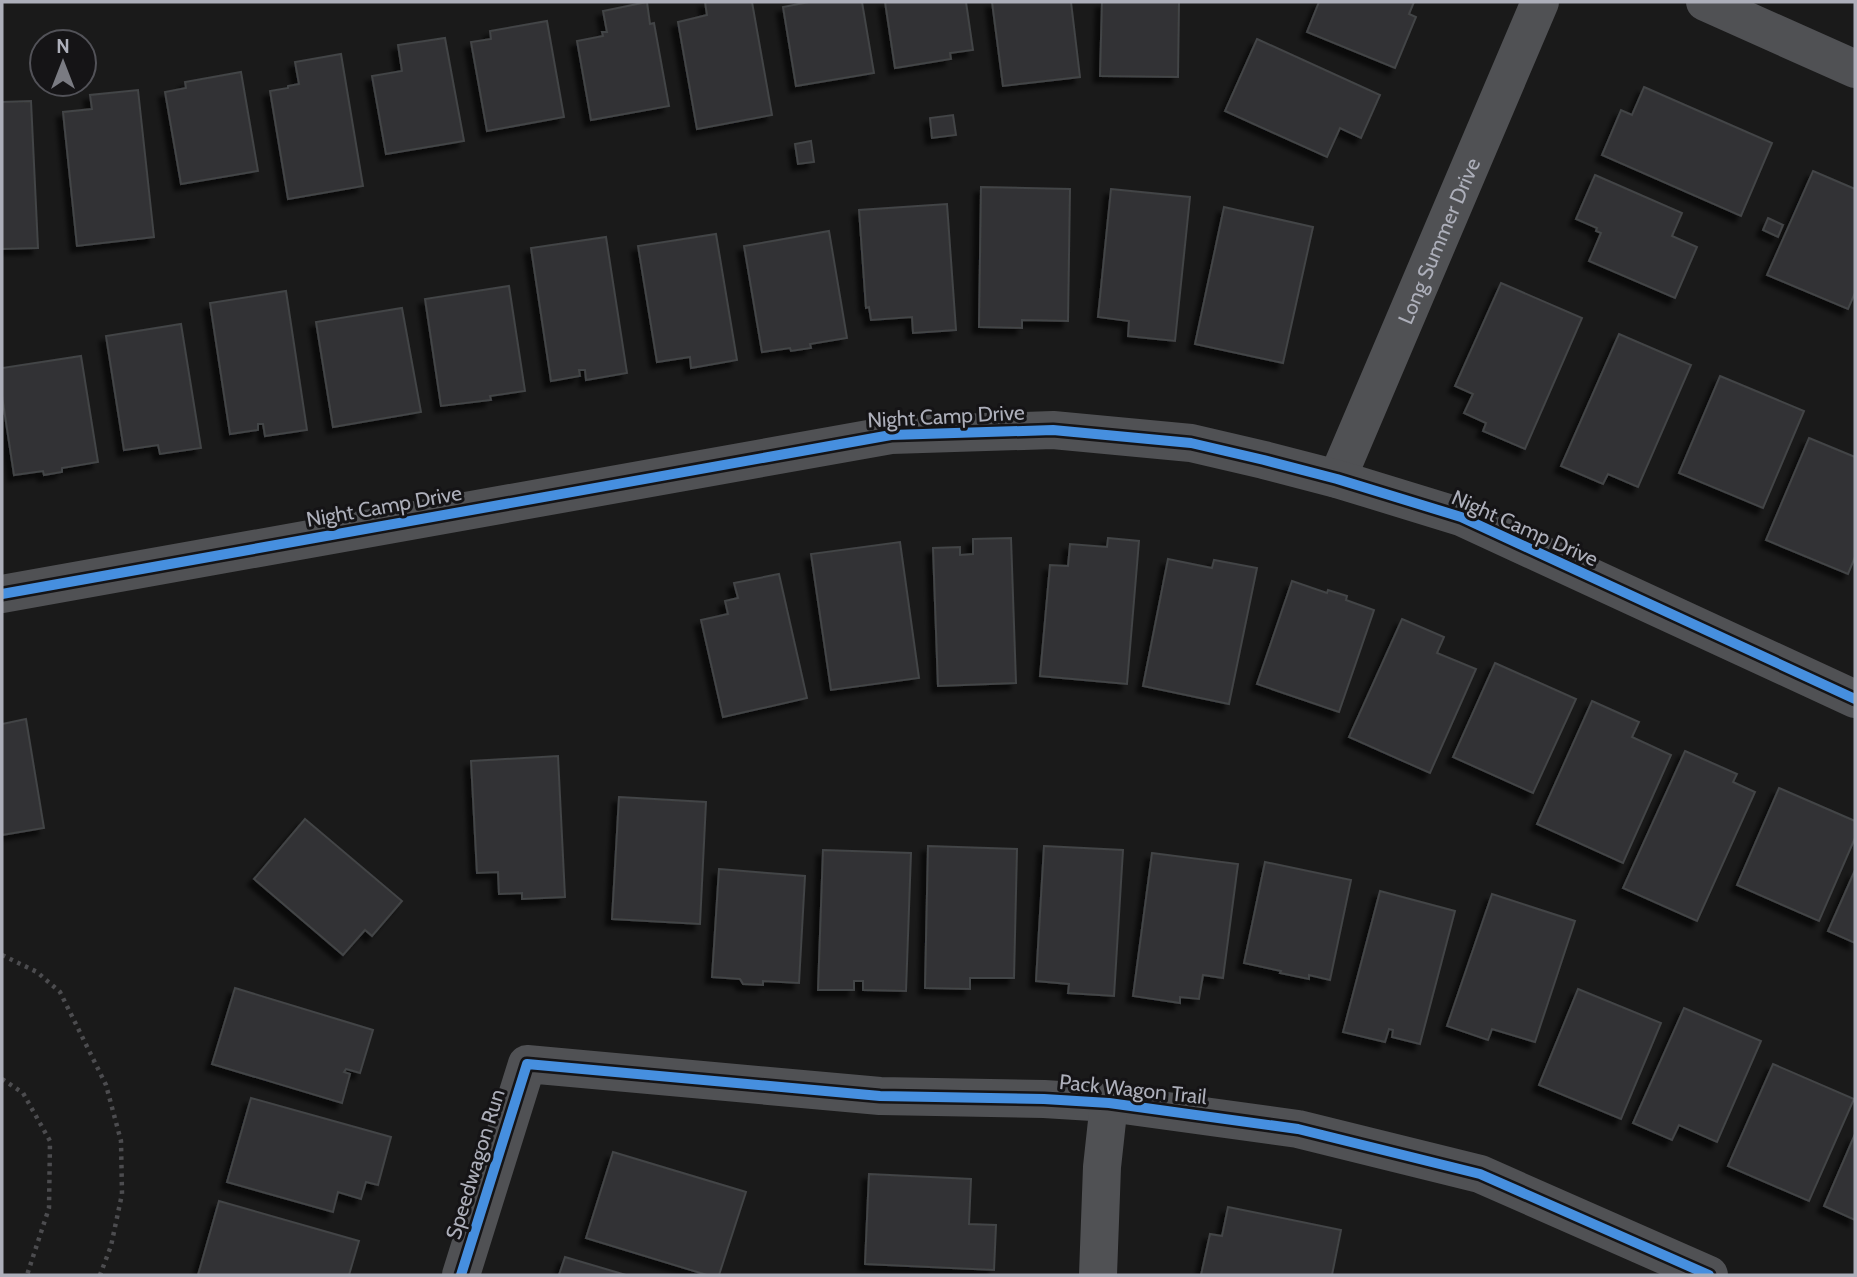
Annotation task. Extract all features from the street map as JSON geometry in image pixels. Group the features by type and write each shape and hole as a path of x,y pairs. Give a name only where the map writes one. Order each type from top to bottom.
{"street":[{"name":"Long Summer Drive","path":"1337,479 1539,2"},
{"path":"1705,2 1855,69"},
{"name":"Night Camp Drive","path":"2,594 891,435 1054,430 1191,443 1337,479 1461,517 1855,698"},
{"name":"Pack Wagon Trail","path":"527,1064 880,1096 1044,1098 1110,1103 1298,1129 1480,1174 1709,1275"},
{"name":"Speedwagon Run","path":"461,1275 527,1064"},
{"path":"1098,1275 1102,1167 1110,1103"}],"path":[{"path":"2,955 37,972 60,992 106,1085 121,1141 122,1194 111,1246 100,1275"},
{"path":"2,1079 23,1093 50,1141 49,1208 27,1275"}],"building":[{"path":"647,2 650,24 654,23 669,106 591,120 577,41 603,36 602,32 607,32 603,11"},
{"path":"705,2 752,2 772,115 697,129 678,22 707,15"},
{"path":"809,2 862,2 874,73 796,86 783,7"},
{"path":"885,2 966,2 973,50 950,53 951,59 895,68"},
{"path":"992,2 1071,2 1080,77 1003,86"},
{"path":"1102,2 1179,2 1178,77 1100,76"},
{"path":"1319,2 1414,2 1409,14 1416,17 1395,68 1307,32"},
{"path":"547,21 564,117 487,131 471,42 491,39 490,31"},
{"path":"445,38 464,141 386,154 372,76 402,71 398,45"},
{"path":"1257,39 1380,95 1361,138 1340,128 1327,157 1225,111"},
{"path":"341,54 363,186 288,199 270,91 299,84 295,62"},
{"path":"241,72 258,171 181,184 165,92 186,88 185,82"},
{"path":"1644,87 1772,143 1741,216 1602,155 1621,110 1632,115"},
{"path":"138,90 154,237 77,246 63,112 92,109 90,98 98,98 98,94"},
{"path":"31,101 38,248 2,249 2,102"},
{"path":"953,115 956,135 932,138 930,118"},
{"path":"811,141 814,162 798,164 795,144"},
{"path":"1813,171 1855,189 1855,293 1848,309 1767,275"},
{"path":"1595,175 1682,213 1672,236 1697,247 1675,298 1589,261 1601,233 1596,231 1597,228 1576,219"},
{"path":"981,187 1070,189 1068,321 1022,320 1022,328 979,327"},
{"path":"1111,189 1190,197 1175,341 1128,336 1129,321 1098,317"},
{"path":"947,204 956,330 913,333 912,317 871,320 869,307 866,308 859,210"},
{"path":"1224,207 1313,227 1283,363 1195,344"},
{"path":"1768,218 1783,225 1778,237 1763,230"},
{"path":"829,231 847,338 810,344 811,348 762,352 744,246"},
{"path":"716,234 737,360 691,368 690,357 657,362 638,246"},
{"path":"606,237 627,373 586,380 585,370 579,370 580,376 551,381 531,248"},
{"path":"1501,283 1582,318 1525,449 1483,431 1486,423 1464,413 1473,394 1455,386"},
{"path":"509,286 525,391 490,396 491,400 441,406 425,299"},
{"path":"286,291 307,430 265,436 263,424 258,424 258,430 230,434 210,303"},
{"path":"402,308 421,412 333,427 316,322"},
{"path":"181,324 201,448 160,454 158,445 124,450 106,336"},
{"path":"1619,334 1691,365 1638,487 1608,474 1603,484 1561,466"},
{"path":"81,356 98,462 62,468 62,472 44,475 43,471 14,475 2,396 2,368"},
{"path":"1720,376 1804,411 1763,508 1679,473"},
{"path":"1809,438 1855,457 1855,557 1848,574 1766,540"},
{"path":"1011,538 1016,683 938,686 933,548 960,547 960,555 973,554 973,539"},
{"path":"1108,538 1139,541 1127,684 1040,676 1050,565 1068,566 1070,544 1107,547"},
{"path":"900,542 919,678 831,690 811,554"},
{"path":"1168,559 1212,568 1214,560 1257,568 1229,704 1143,686"},
{"path":"779,574 807,698 723,717 701,620 728,614 725,601 738,598 734,583"},
{"path":"1292,581 1327,593 1328,590 1347,596 1346,600 1374,610 1339,712 1257,684"},
{"path":"1402,619 1444,637 1437,653 1476,669 1430,773 1349,737"},
{"path":"1495,663 1576,699 1533,793 1453,757"},
{"path":"1592,701 1639,722 1632,737 1671,755 1623,863 1537,824"},
{"path":"26,719 44,828 2,835 2,724"},
{"path":"1685,751 1737,774 1733,782 1755,792 1697,921 1623,888"},
{"path":"558,756 565,897 522,899 522,893 499,894 498,872 477,873 471,761"},
{"path":"1779,788 1855,821 1855,838 1819,921 1737,885"},
{"path":"619,797 706,802 700,924 612,919"},
{"path":"305,819 402,901 372,936 365,930 343,955 254,879"},
{"path":"928,846 1017,849 1014,978 970,978 970,989 925,988"},
{"path":"1044,846 1123,850 1114,996 1068,993 1069,984 1036,981"},
{"path":"823,850 911,853 906,991 863,990 863,981 854,981 854,990 818,990"},
{"path":"1152,853 1238,864 1223,978 1203,975 1199,999 1180,997 1180,1003 1133,996"},
{"path":"1265,862 1351,880 1330,980 1309,975 1309,979 1244,963"},
{"path":"719,869 805,876 799,983 763,981 763,985 743,984 740,979 712,977"},
{"path":"1855,870 1855,943 1828,931"},
{"path":"1380,891 1455,911 1420,1044 1392,1037 1393,1030 1389,1029 1385,1042 1343,1032"},
{"path":"1492,894 1575,921 1535,1042 1492,1029 1488,1040 1447,1026"},
{"path":"235,988 373,1030 360,1073 346,1069 344,1072 350,1074 342,1103 212,1064"},
{"path":"1578,989 1661,1023 1621,1119 1539,1085"},
{"path":"1684,1008 1761,1041 1717,1142 1679,1125 1672,1140 1633,1123"},
{"path":"1773,1064 1854,1099 1809,1201 1728,1166"},
{"path":"251,1098 391,1137 378,1185 366,1182 361,1199 338,1192 333,1212 227,1182"},
{"path":"1855,1134 1855,1220 1824,1206"},
{"path":"613,1152 746,1192 719,1275 707,1275 586,1238"},
{"path":"869,1174 971,1179 969,1224 996,1225 994,1270 865,1264"},
{"path":"219,1201 359,1241 349,1275 198,1275"},
{"path":"1228,1207 1341,1230 1332,1275 1201,1275 1210,1234 1222,1236"},
{"path":"565,1257 626,1275 559,1275"}],"cycle path":[{"path":"2,594 891,435 1053,430 1191,443 1337,479 1461,517 1855,699"},
{"path":"461,1275 527,1064 880,1096 1109,1103 1298,1129 1480,1174 1709,1275"}]}
